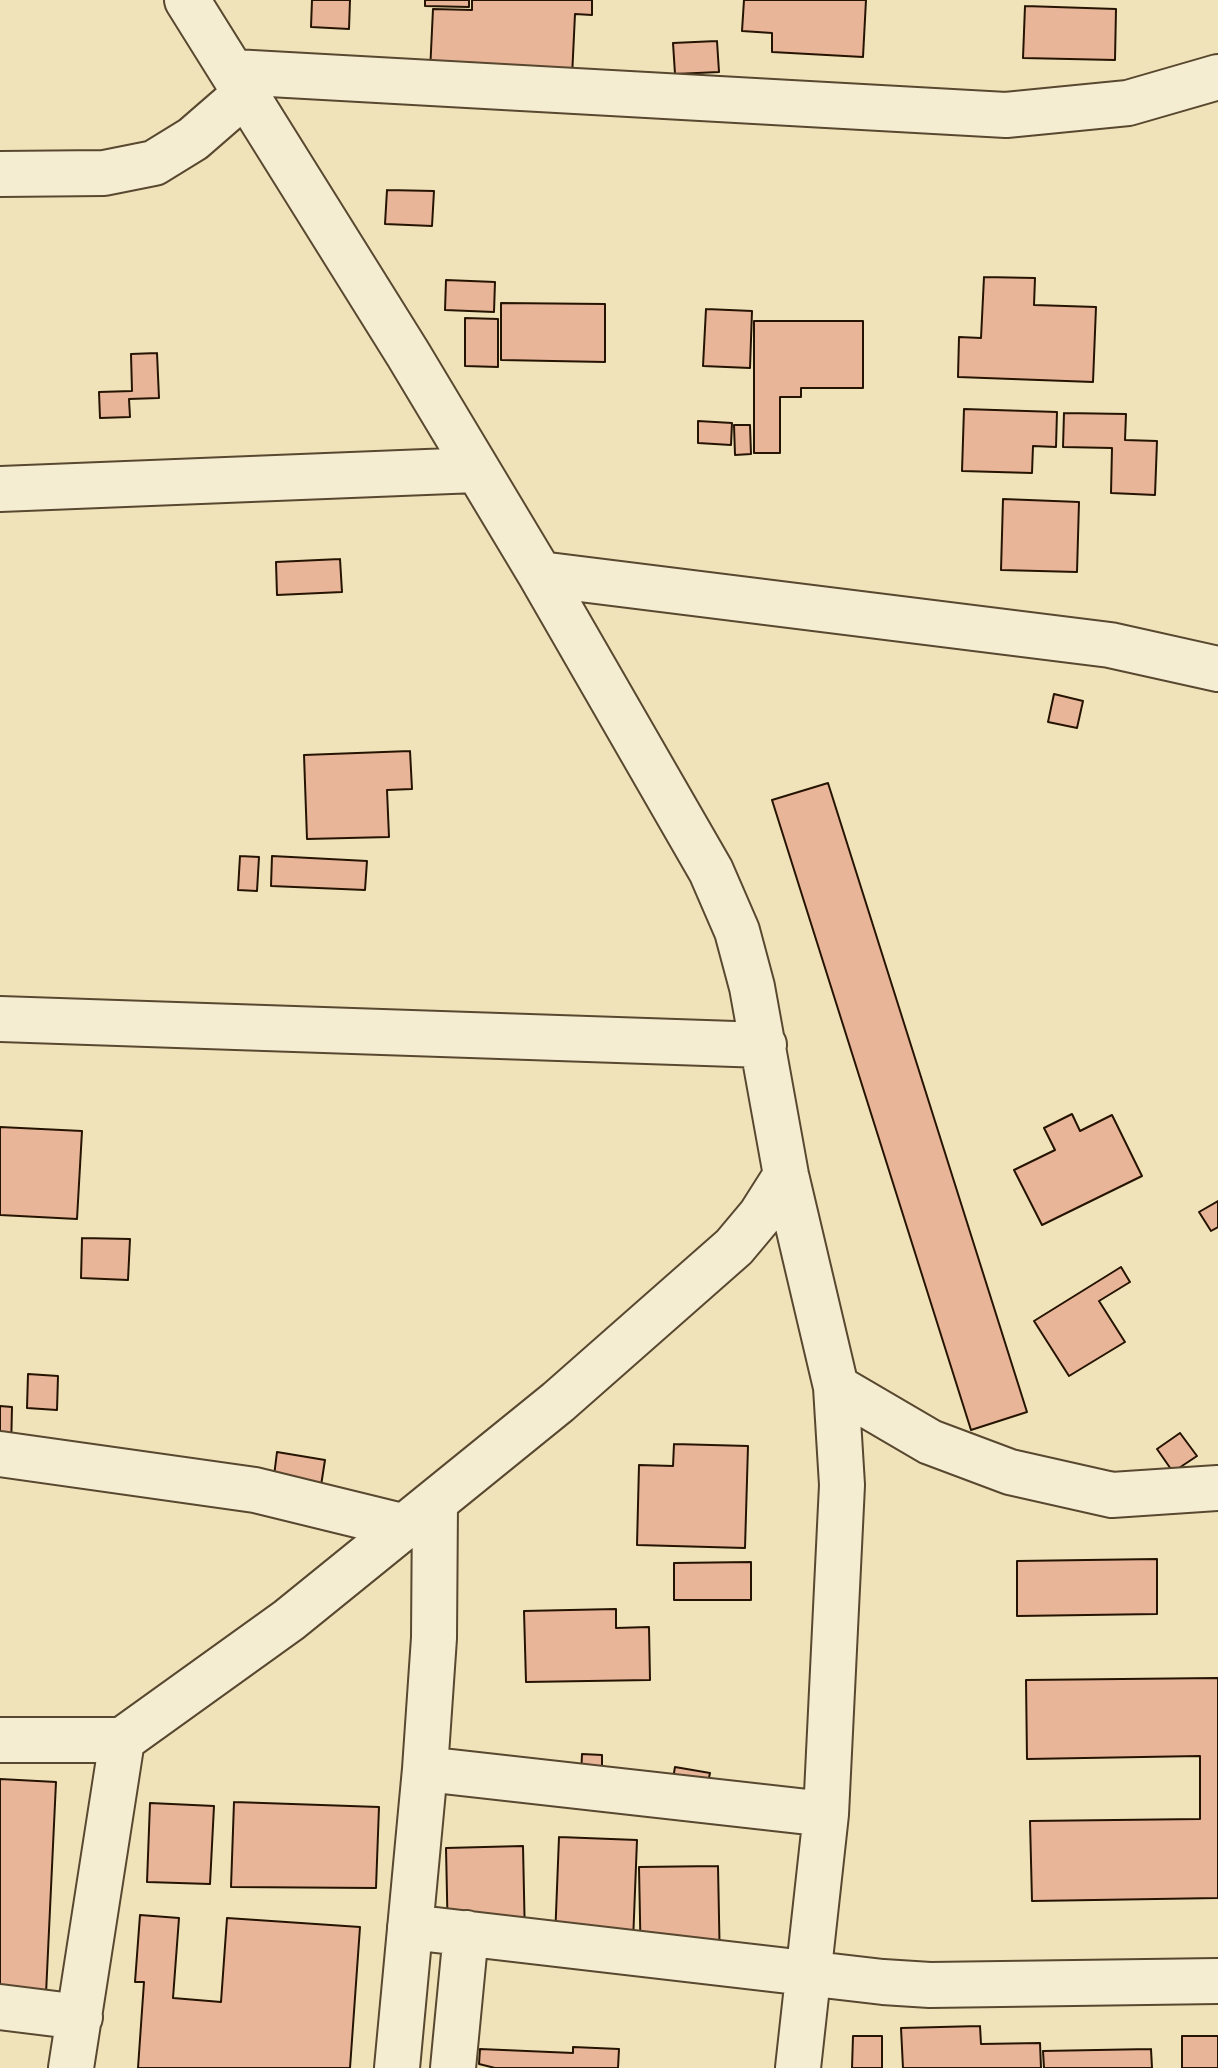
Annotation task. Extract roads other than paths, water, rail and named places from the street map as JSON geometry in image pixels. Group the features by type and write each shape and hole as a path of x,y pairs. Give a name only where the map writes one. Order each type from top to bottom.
{"street":[{"path":"187,0 540,574 711,871 737,931 764,1045 786,1175 836,1387 842,1485 826,1814 798,2068"},
{"path":"240,82 1006,115 1128,103 1218,77"},
{"path":"0,174 104,173 154,163 193,139 240,82"},
{"path":"0,489 476,470"},
{"path":"540,574 1110,645 1218,669"},
{"path":"0,1019 764,1045"},
{"path":"0,1740 122,1740 289,1620 558,1402 734,1247 760,1216 786,1175"},
{"path":"836,1387 930,1442 1010,1472 1112,1495 1218,1488"},
{"path":"0,1454 419,1514"},
{"path":"397,2068 434,1638 419,1514"},
{"path":"71,2068 122,1740"},
{"path":"425,1769 826,1814"},
{"path":"410,1927 930,1985 1218,1981"},
{"path":"453,2068 466,1933"},
{"path":"0,2007 80,2017"}]}
